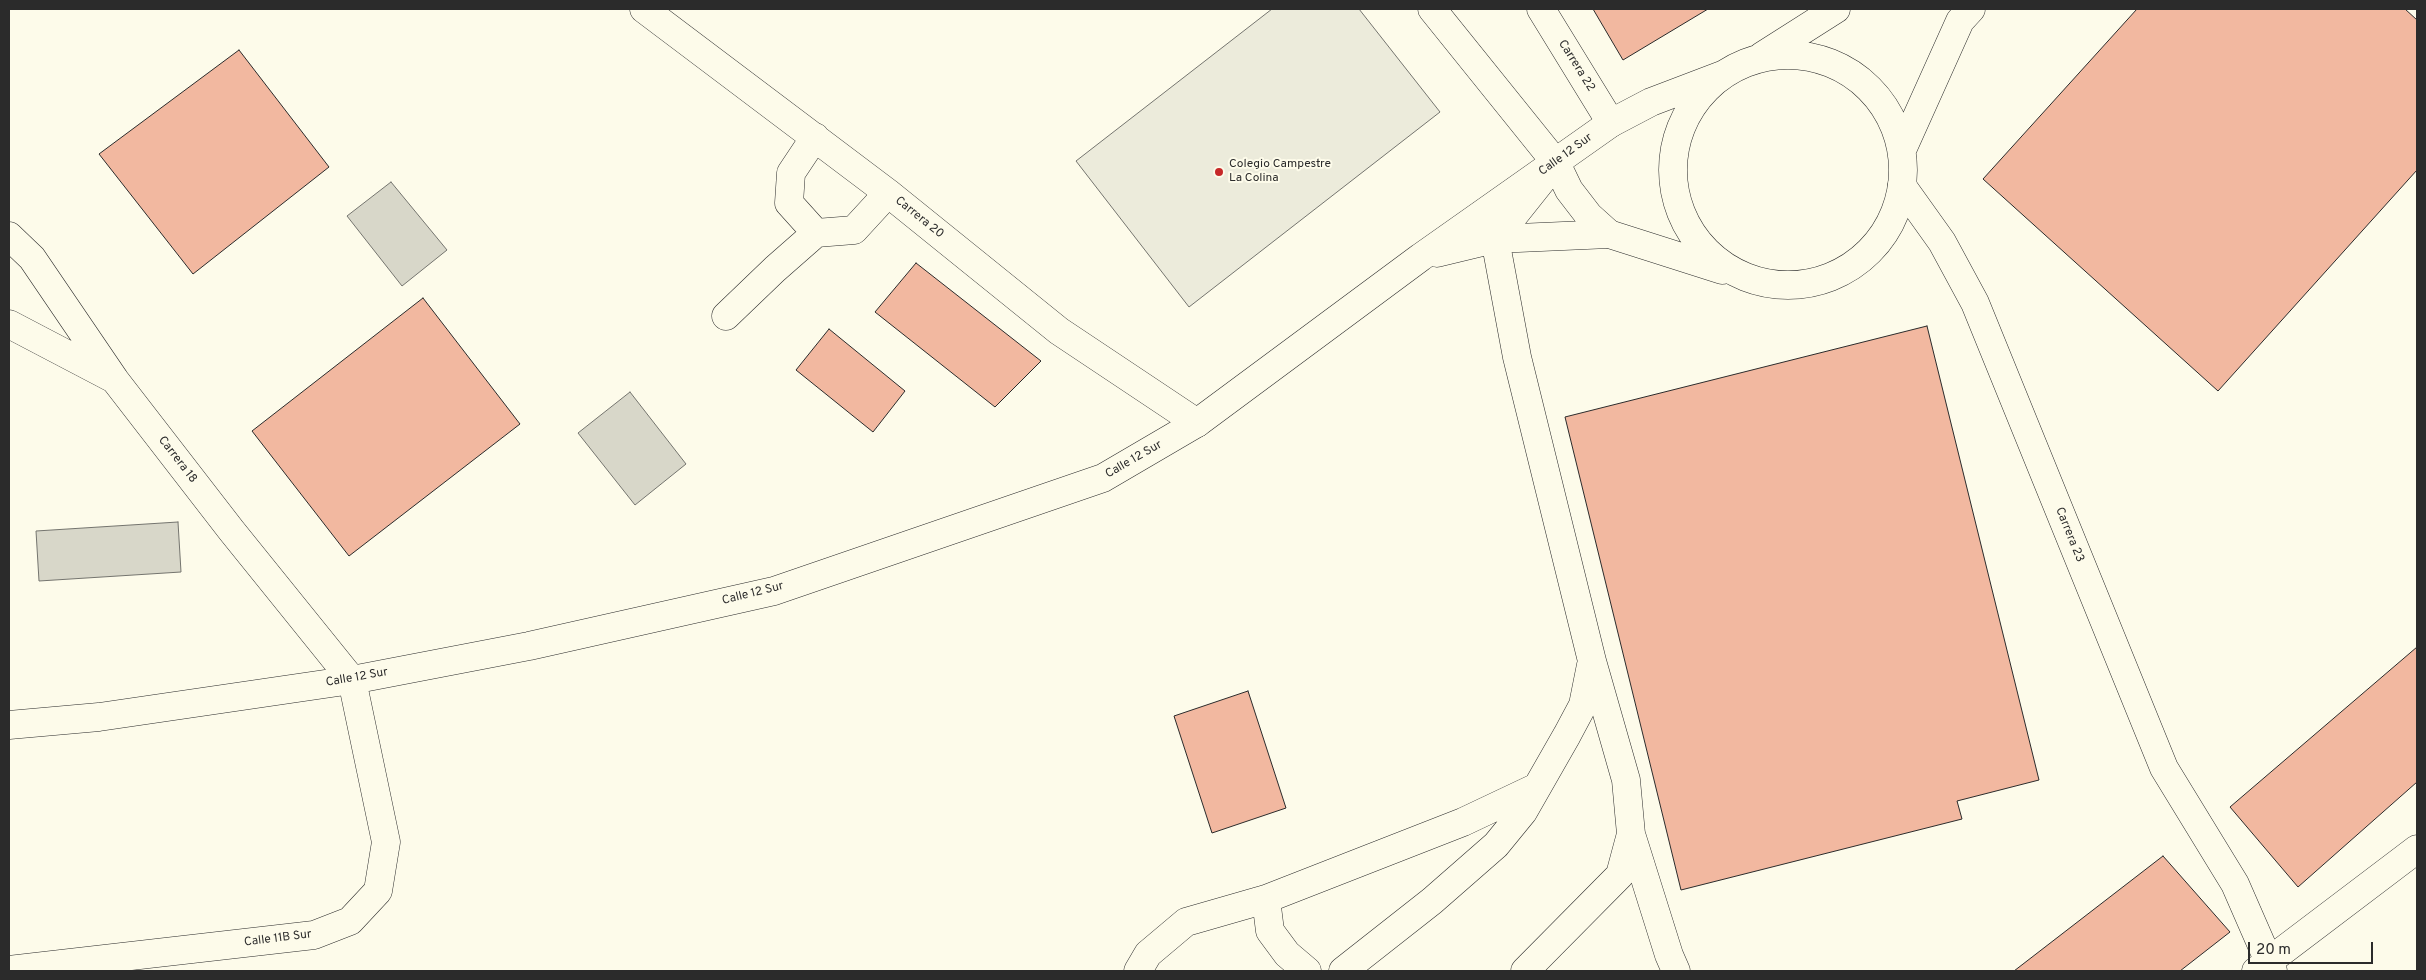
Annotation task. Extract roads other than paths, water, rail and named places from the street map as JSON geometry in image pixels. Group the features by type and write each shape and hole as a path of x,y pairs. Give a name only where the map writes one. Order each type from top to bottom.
{"main road":[{"name":"Carrera 20","path":"644,9 888,193 1059,331 1197,423"},
{"path":"1432,9 1556,163 1569,190 1588,216 1609,234"},
{"name":"Carrera 22","path":"1541,9 1611,123"},
{"path":"1735,274 1708,254 1687,227 1675,196 1673,161 1680,129 1697,99 1722,75 1756,59 1836,9"},
{"path":"1902,150 1960,21 1971,9"},
{"path":"1756,59 1784,54 1811,56 1845,70 1861,80 1880,100 1894,124 1902,150"},
{"name":"Calle 12 Sur","path":"9,725 99,717 352,680 529,646 774,591 1103,478 1197,423 1421,256 1611,123 1651,102 1722,75"},
{"path":"815,137 791,173 790,203 816,233"},
{"name":"Calle 12 Sur","path":"1421,256 1494,239 1609,234 1770,285 1806,285 1841,272 1870,251 1886,229 1891,221 1902,186 1902,150"},
{"path":"1556,163 1494,239 1517,356 1592,662 1626,780 1631,834 1669,955 1676,971"},
{"name":"Carrera 23","path":"1902,186 1942,242 1975,303 2164,768 2235,884 2266,968"},
{"path":"726,316 775,268 816,233 854,230 888,193"},
{"name":"Carrera 18","path":"9,236 32,258 115,380 352,680"},
{"path":"9,324 115,380"},
{"path":"1343,971 1432,900 1496,845 1523,812 1583,705 1592,662"},
{"name":"Calle 11B Sur","path":"9,970 314,936 350,920 378,890 386,842 352,680"},
{"path":"1138,971 1148,954 1186,922 1266,899 1462,822 1537,787"},
{"path":"1525,971 1620,875 1631,834"},
{"path":"2266,968 2417,849"},
{"path":"1266,899 1270,931 1287,954 1307,971"}],"place":[{"name":"Colegio Campestre La Colina","path":"1219,172"}]}
